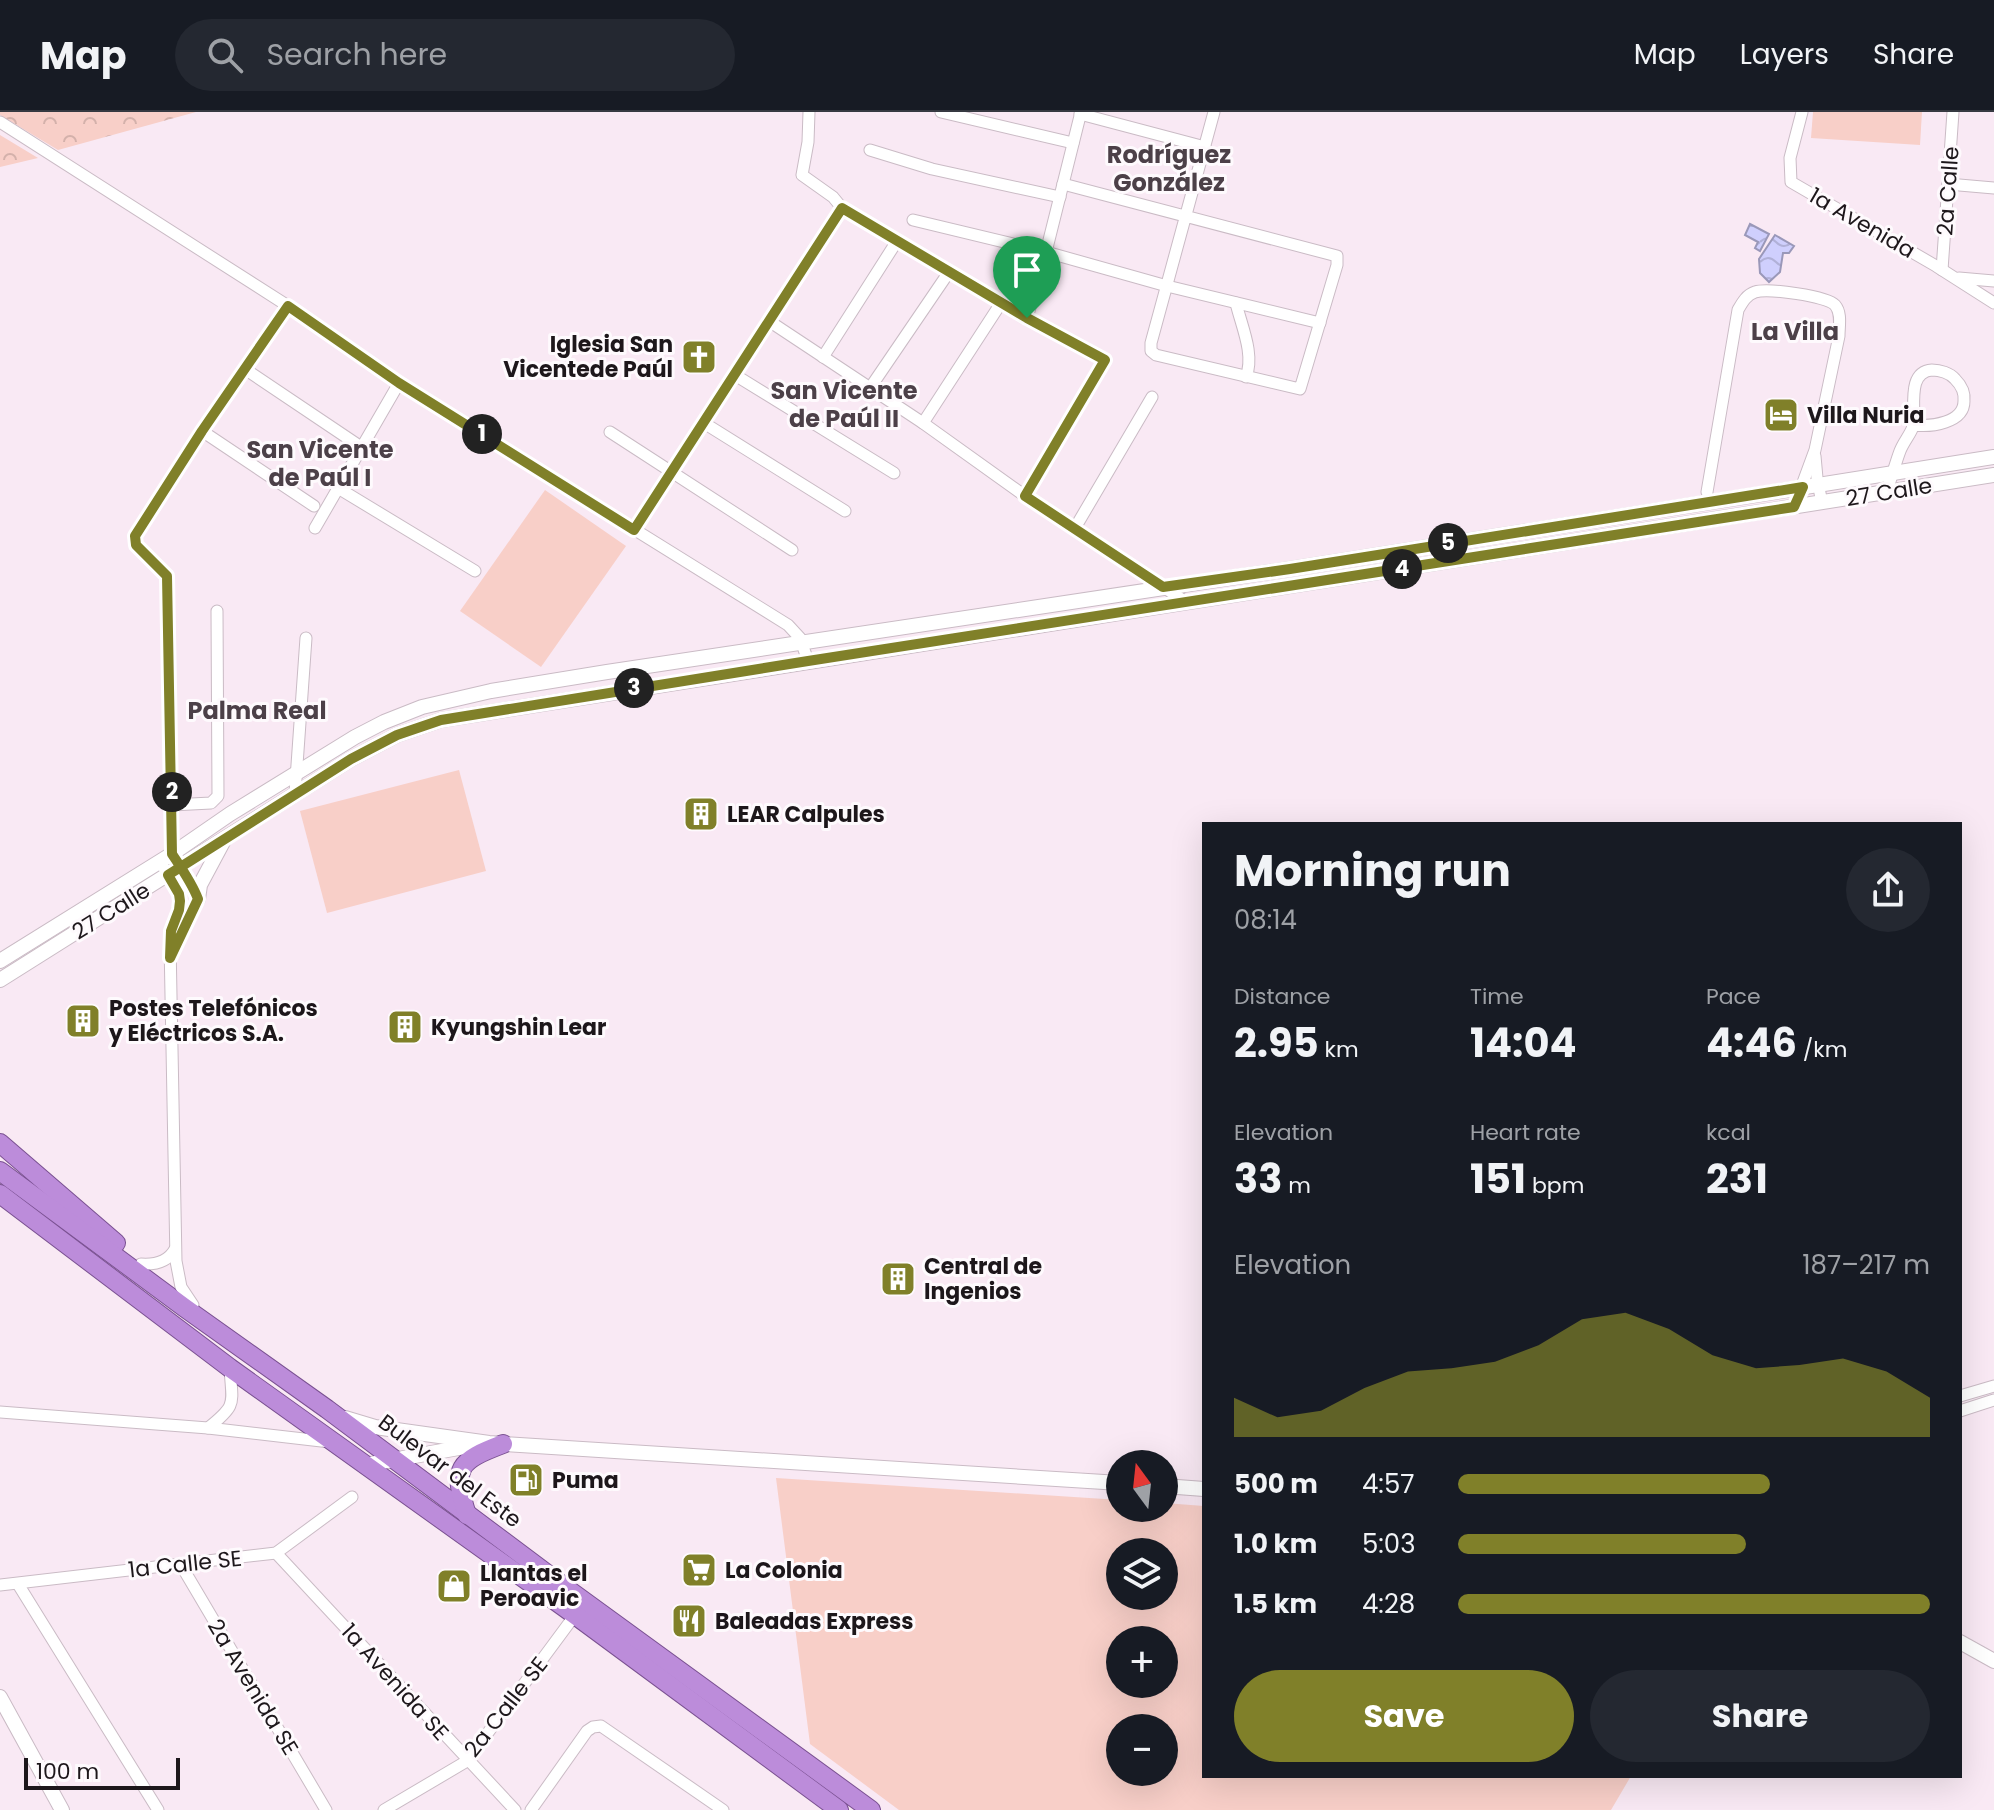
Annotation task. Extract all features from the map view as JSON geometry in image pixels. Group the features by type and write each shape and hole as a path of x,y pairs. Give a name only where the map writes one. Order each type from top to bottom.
{"highway":[{"path":"4,1148 193,1305 212,1327"},
{"name":"Bulevar del Este","path":"0,1171 327,1409 393,1460 462,1523 575,1615 839,1810"},
{"name":"Bulevar del Este","path":"0,1194 230,1368 365,1465 566,1588 871,1810"},
{"path":"0,1205 182,1331"},
{"path":"462,1523 461,1469 467,1461 496,1443"}],"street":[{"path":"809,112 802,175 833,197 842,208 1001,303 1105,360 1025,496"},
{"path":"941,112 1073,143"},
{"path":"1063,184 1187,217 1337,256 1337,265 1300,389 1156,355 1151,351 1151,343 1187,217 1214,112"},
{"name":"1a Avenida","path":"1802,112 1790,158 1791,182 1994,303"},
{"name":"2a Calle","path":"1942,270 1953,112"},
{"path":"1027,318 1080,113 1205,147"},
{"path":"0,122 288,306 399,383 788,625 800,638 808,661"},
{"path":"870,150 932,169 1060,197"},
{"path":"1948,184 1994,188"},
{"path":"634,530 842,208"},
{"path":"913,220 1320,323"},
{"path":"823,357 897,241"},
{"path":"870,388 949,272"},
{"path":"1954,277 1994,281"},
{"path":"1707,492 1738,310 1745,299 1755,292 1779,291 1831,301 1838,308 1840,320 1810,486 1794,507"},
{"path":"923,423 1001,303"},
{"path":"1236,303 1247,344 1249,369 1246,377"},
{"path":"198,899 193,886 175,871 166,858 172,805 167,576 136,545 135,536 288,306"},
{"path":"769,321 1186,602"},
{"path":"245,369 361,447"},
{"path":"1886,492 1914,425 1912,410 1917,379 1934,370 1950,374 1963,389 1963,410 1951,420 1936,425 1914,425"},
{"path":"735,375 894,473"},
{"path":"315,528 399,383"},
{"path":"1075,528 1152,397"},
{"path":"704,423 845,511"},
{"path":"202,431 314,506"},
{"path":"610,432 792,550"},
{"name":"27 Calle","path":"0,961 355,737 405,713 446,701 592,674 1290,569 1994,457"},
{"name":"27 Calle","path":"0,980 351,759 405,733 449,719 1994,475"},
{"path":"1810,486 1822,503"},
{"path":"338,488 475,571"},
{"path":"1536,548 1539,529"},
{"path":"172,805 211,803 218,796 217,611"},
{"path":"295,793 306,638"},
{"path":"446,701 449,719"},
{"path":"405,713 405,733"},
{"path":"170,958 198,899 200,885 225,837"},
{"path":"175,871 180,901 171,931 170,958 175,1248 180,1283 193,1305"},
{"path":"141,1264 165,1261 175,1248"},
{"path":"208,1428 229,1409 233,1397 230,1368"},
{"path":"1962,1395 1994,1386"},
{"path":"1962,1410 1994,1400"},
{"path":"327,1409 375,1427 496,1443 1106,1482"},
{"path":"0,1412 208,1428 335,1442"},
{"path":"365,1465 496,1443"},
{"path":"1178,1487 1202,1489"},
{"name":"1a Calle SE","path":"0,1585 276,1553 352,1497"},
{"name":"1a Avenida SE","path":"276,1553 515,1810"},
{"name":"2a Avenida SE","path":"181,1565 326,1810"},
{"path":"18,1584 158,1810"},
{"name":"2a Calle SE","path":"384,1810 467,1761 575,1615"},
{"path":"1962,1643 1994,1661"},
{"path":"0,1697 62,1810"},
{"path":"531,1810 587,1731 601,1726 723,1810"}],"green space":[{"path":"0,112 196,112 58,150 0,115"},
{"path":"1813,112 1922,112 1920,145 1811,138"},
{"path":"0,135 38,158 0,167"},
{"path":"545,490 626,546 541,667 460,611"},
{"path":"459,770 486,871 327,913 300,811"},
{"path":"776,1478 1106,1499 1106,1522 1178,1522 1178,1504 1202,1506 1202,1778 1630,1778 1611,1810 899,1810 810,1744"}],"water":[{"path":"1750,224 1769,234 1760,251 1755,248 1758,242 1745,235"},
{"path":"1775,235 1794,246 1789,253 1783,253 1780,272 1769,282 1760,273 1759,259"}],"place":[{"name":"Iglesia San Vicentede Paúl","path":"699,357"},
{"name":"Villa Nuria","path":"1781,415"},
{"name":"LEAR Calpules","path":"701,814"},
{"name":"Postes Telefónicos y Eléctricos S.A.","path":"83,1021"},
{"name":"Kyungshin Lear","path":"405,1027"},
{"name":"Central de Ingenios","path":"898,1279"},
{"name":"Puma","path":"526,1480"},
{"name":"La Colonia","path":"699,1570"},
{"name":"Llantas el Peroavic","path":"454,1586"},
{"name":"Baleadas Express","path":"689,1621"}],"district":[{"name":"Rodríguez González","path":"1169,168"},
{"name":"La Villa","path":"1795,331"},
{"name":"San Vicente de Paúl II","path":"844,404"},
{"name":"San Vicente de Paúl I","path":"320,463"},
{"name":"Palma Real","path":"257,710"}],"route":[{"path":"1027,318 842,208 634,530 399,383 288,306 135,536 136,545 167,576 172,854 181,867 193,886 198,899 170,958 171,931 180,901 168,875 181,867 225,837 351,759 397,735 441,720 1794,507 1803,487 1163,587 1025,496 1105,360 1027,318"}]}
